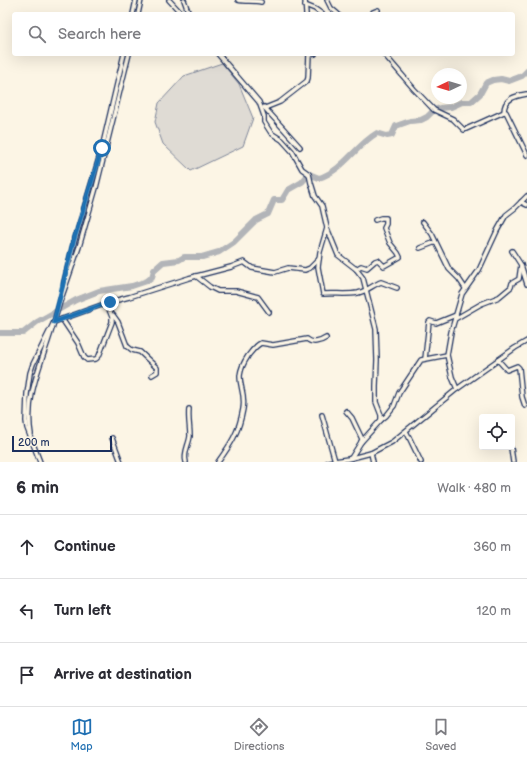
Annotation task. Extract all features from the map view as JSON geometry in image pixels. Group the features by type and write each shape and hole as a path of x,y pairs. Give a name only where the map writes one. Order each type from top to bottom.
{"street":[{"path":"133,12 136,0"},
{"path":"138,12 141,0"},
{"path":"169,0 180,12"},
{"path":"184,0 188,12"},
{"path":"238,0 243,2 254,0 261,2"},
{"path":"305,0 306,12"},
{"path":"327,0 336,12"},
{"path":"305,5 319,12"},
{"path":"373,12 378,10"},
{"path":"60,302 72,246 102,148 124,56"},
{"path":"32,441 30,428 31,398 36,377 72,268 96,188 129,56"},
{"path":"220,56 300,148"},
{"path":"265,108 280,102 307,81 309,56"},
{"path":"386,56 434,110 453,119 464,130 504,112"},
{"path":"504,112 504,107 512,98 527,94"},
{"path":"259,102 264,116 264,122 270,133 282,140 289,148 302,169 309,174 315,196 322,206 327,228 338,255 360,273 367,290 376,329 378,360 376,402 381,415 381,420"},
{"path":"504,112 506,112 527,156"},
{"path":"457,389 452,377 447,355 456,315 465,288 479,270 504,219 527,196"},
{"path":"521,202 527,205"},
{"path":"356,269 361,266 367,268 378,260 384,266 400,257 398,252 390,243 384,228 386,218 374,220"},
{"path":"423,222 432,234 449,269 459,279 465,288"},
{"path":"327,228 319,259 318,272 323,294 329,293 338,295 359,293 381,282 397,288"},
{"path":"420,248 436,243"},
{"path":"512,250 521,265 527,284"},
{"path":"40,462 26,422 28,382 33,364 54,322 102,305 244,262 252,268 270,272 288,268 305,270 310,268 319,259"},
{"path":"455,320 481,304 499,297 511,287 512,283 519,279 521,265"},
{"path":"196,276 210,287 218,291 236,292 258,298 269,312"},
{"path":"102,305 108,307 118,322 127,346 132,350 140,352 157,368 157,372 152,375"},
{"path":"62,319 87,360 96,359 99,356 111,328 111,312"},
{"path":"425,359 429,322 436,323 456,315"},
{"path":"218,462 235,438 240,422 244,400 240,382 240,372 243,364 252,351 261,343 273,345 307,339 313,342 322,341 326,338"},
{"path":"328,462 348,460 371,453 392,442 457,389 527,341"},
{"path":"348,460 361,442 394,406 399,393 421,360 447,355"},
{"path":"498,360 507,370 517,366 519,368 522,397 525,406"},
{"path":"186,462 184,455 190,438 188,416 189,409"},
{"path":"346,411 352,418 362,439 361,442"},
{"path":"322,415 335,461"},
{"path":"406,431 421,462"},
{"path":"112,438 121,462"},
{"path":"511,450 513,462"},
{"path":"371,453 373,462"}],"shaded area":[{"path":"222,63 239,84 253,118 243,146 191,171 163,144 155,122 159,103 184,76"}],"waterway":[{"path":"0,333 23,333 37,322 76,300 99,291 132,286 147,281 152,277 154,270 163,262 179,260 184,257 202,257 219,252 234,242 256,220 268,214 274,200 282,200 288,190 302,182 309,174 319,178 336,169 343,164 362,144 377,133 387,136 392,135 396,126 410,121 421,120 427,117 434,110 451,107 462,102 471,102 480,94 486,83 501,79 509,81 522,76 527,71"}],"route":[{"path":"102,148 72,246 54,322 110,302"}]}
